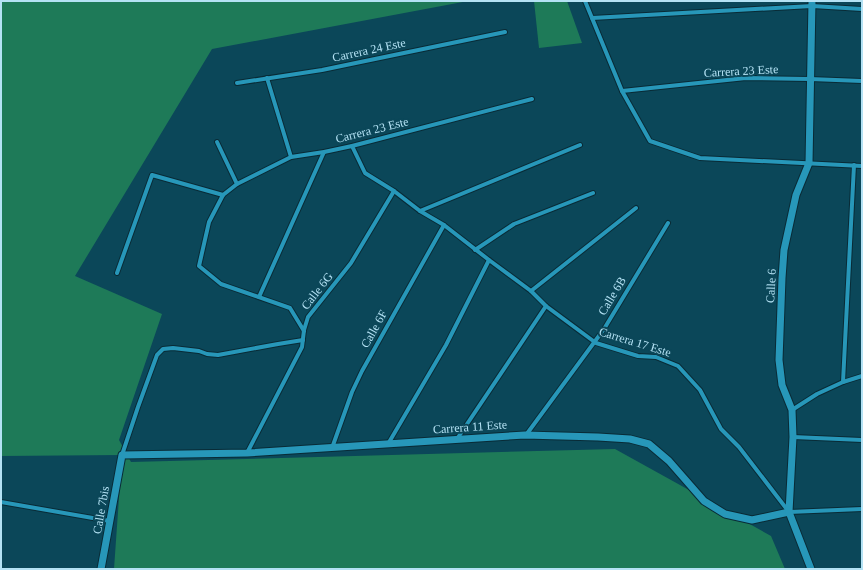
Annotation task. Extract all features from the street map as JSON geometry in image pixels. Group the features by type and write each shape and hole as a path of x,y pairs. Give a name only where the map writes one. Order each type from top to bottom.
{"street":[{"path":"585,1 622,91 650,141 700,158 862,166"},
{"path":"592,18 812,4 862,9"},
{"name":"Calle 6","path":"811,569 789,512 793,437 792,410 782,385 779,360 784,250 796,195 809,163 812,4"},
{"name":"Carrera 24 Este","path":"237,83 322,70 505,32"},
{"path":"267,78 291,157"},
{"name":"Carrera 23 Este","path":"622,91 746,78 862,81"},
{"name":"Carrera 23 Este","path":"223,195 237,184 291,157 352,146 532,99"},
{"path":"217,142 237,184"},
{"path":"420,211 580,145"},
{"name":"Carrera 17 Este","path":"352,146 365,173 394,191 420,211 444,225 531,291 546,306 594,342 638,356 656,357 678,366 700,390 721,429 739,447 789,512"},
{"path":"259,297 324,152"},
{"path":"843,382 854,165"},
{"path":"117,273 152,175 223,195 209,222 199,266 221,284 290,308 304,331"},
{"name":"Calle 6G","path":"247,453 302,347 308,317 351,263 394,191"},
{"path":"476,250 514,224 593,193"},
{"path":"531,291 636,208"},
{"name":"Calle 6B","path":"525,435 604,329 668,223"},
{"name":"Calle 6F","path":"332,448 352,392 362,371 444,225"},
{"path":"387,444 446,345 489,260"},
{"path":"457,439 546,306"},
{"path":"122,455 157,355 163,349 173,348 218,355 303,340"},
{"path":"792,410 817,394 843,382 862,376"},
{"name":"Carrera 11 Este","path":"122,455 247,453 525,435 630,439 649,444 669,461 704,501 725,514 752,520 789,512"},
{"path":"793,437 862,440"},
{"name":"Calle 7bis","path":"101,569 122,455"},
{"path":"1,502 110,521"},
{"path":"789,512 862,509"}],"green space":[{"path":"1,1 468,1 212,49 75,276 162,314 119,440 131,462 615,449 771,536 785,569 114,569 122,455 1,456"},
{"path":"534,1 567,1 582,43 539,48"}]}
